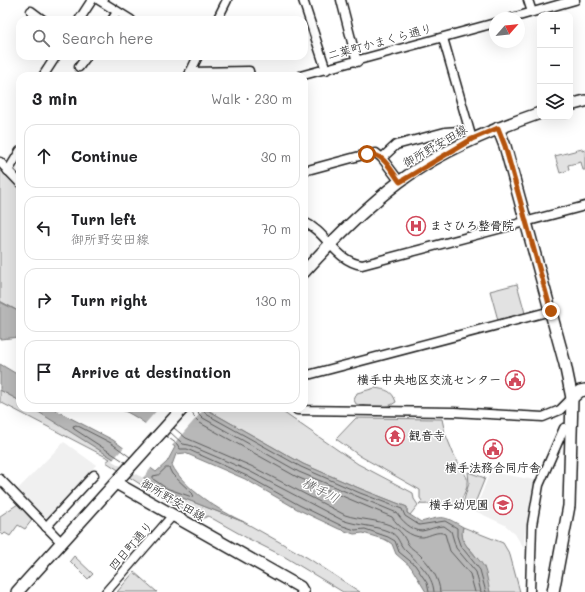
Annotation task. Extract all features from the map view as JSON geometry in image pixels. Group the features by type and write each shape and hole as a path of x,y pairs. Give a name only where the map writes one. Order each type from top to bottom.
{"street":[{"path":"82,16 92,0"},
{"path":"99,0 124,16"},
{"path":"218,16 227,0"},
{"path":"303,0 326,70"},
{"path":"341,0 357,62"},
{"path":"528,0 532,12"},
{"path":"525,14 575,0"},
{"path":"31,11 38,16"},
{"path":"114,16 117,12"},
{"name":"二葉町かまくら通り","path":"308,74 489,25"},
{"path":"443,38 472,139"},
{"path":"46,72 53,60"},
{"path":"80,67 84,60"},
{"path":"190,72 196,60"},
{"path":"573,104 585,101"},
{"name":"御所野安田線","path":"308,268 362,213 400,182 472,139 537,114"},
{"path":"498,128 505,146 551,311 572,398 569,506 554,592"},
{"path":"382,158 396,145 445,132 458,131"},
{"path":"308,170 367,154 376,153 382,158 400,182"},
{"path":"8,171 16,158"},
{"path":"0,162 16,178"},
{"path":"308,224 316,229 345,259 353,264 362,265 585,206"},
{"path":"308,375 551,311"},
{"path":"308,410 454,412 537,417 556,412 580,390 585,390"},
{"name":"御所野安田線","path":"179,412 116,483 300,587 303,592"},
{"path":"530,592 532,525 539,485 564,428"},
{"path":"46,527 94,475"},
{"path":"0,479 62,543"},
{"path":"17,592 116,483"},
{"name":"四日町通り","path":"106,592 174,515"}],"shaded area":[{"path":"582,149 582,151 585,150 585,170 583,170 581,162 568,165 569,170 560,173 555,156"},
{"path":"0,167 16,183 16,310 0,301"},
{"path":"517,284 525,313 498,320 490,291"},
{"path":"375,388 385,390 393,395 396,402 392,405 382,407 356,404 354,400 357,393"},
{"path":"0,390 16,399 16,410 0,402"},
{"path":"19,412 39,412 165,491 244,522 308,558 360,592 343,592 285,557 208,516 202,519 140,484 106,462 110,459"},
{"path":"211,412 283,412 358,464 413,493 414,499 418,505 410,515 407,513 407,507 303,464"},
{"path":"356,418 442,419 445,433 454,455 467,478 467,487 461,501 454,505 445,502 419,504 422,501 420,498 420,490 360,456 336,439"},
{"path":"64,442 96,465 48,520 18,489"},
{"path":"468,472 485,478 473,508 463,503 469,483"},
{"name":"横手幼児園","path":"490,472 535,480 525,533 524,549 515,534 505,525 475,511"},
{"path":"18,504 32,520 25,529 18,525 10,536 5,533 3,535 0,533 0,516"},
{"path":"463,527 503,543 510,555 520,592 490,592 478,561 463,541"},
{"path":"74,556 93,574 88,579 70,561"},
{"path":"134,572 157,592 117,592"}],"water":[{"path":"0,302 16,310 16,337 0,339"},
{"path":"0,364 16,374 16,399 0,390"},
{"name":"横手川","path":"38,412 59,412 113,440 156,472 167,462 175,447 139,419 126,412 211,412 303,464 407,507 407,513 421,522 443,518 451,520 463,527 462,533 465,544 484,567 490,592 426,592 411,567 396,554 392,544 386,540 363,533 354,534 339,529 297,509 245,479 185,453 176,454 172,465 178,474 194,491 224,512 244,522 165,491"}],"pier":[{"path":"155,412 202,412 171,447 143,426"},
{"path":"125,446 152,467 143,478 112,461"}],"place":[{"name":"まさひろ整骨院","path":"416,226"},
{"name":"横手中央地区交流センター","path":"515,380"},
{"name":"観音寺","path":"395,436"},
{"name":"横手法務合同庁舎","path":"493,449"},
{"name":"横手幼児園","path":"503,505"}],"route":[{"path":"367,154 376,153 382,158 400,182 472,139 498,128 505,146 551,311"}]}
